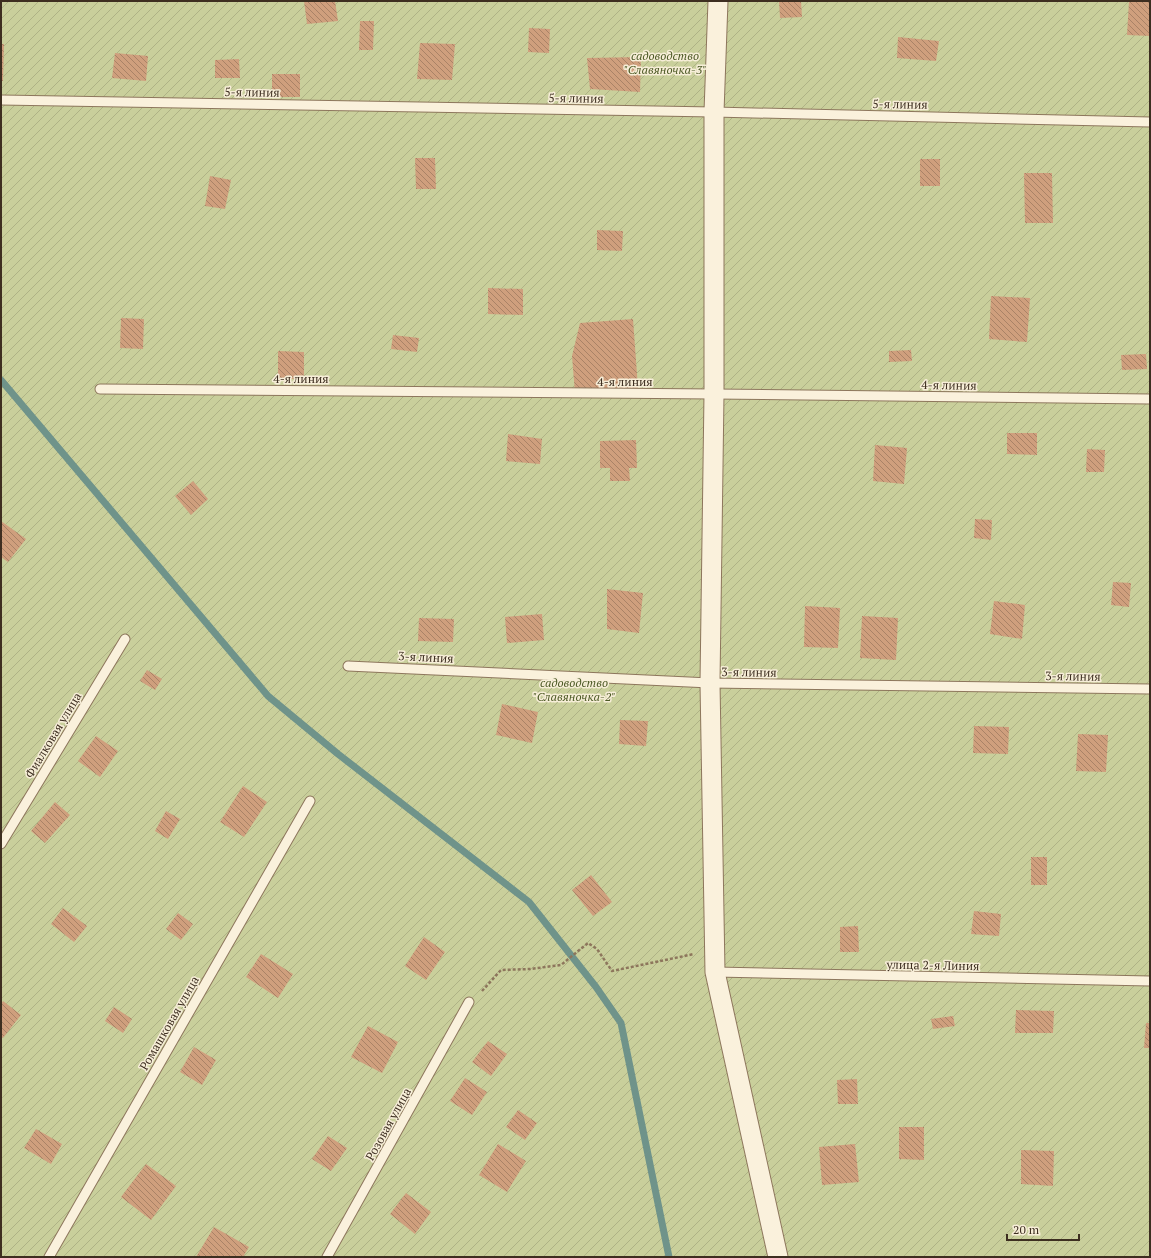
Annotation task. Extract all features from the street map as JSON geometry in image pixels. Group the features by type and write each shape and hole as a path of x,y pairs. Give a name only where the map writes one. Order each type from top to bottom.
{"street":[{"path":"718,1 714,112 714,394 710,683 715,972 778,1257"}],"lane":[{"name":"5-я линия","path":"1,100 714,112 1150,122"},
{"name":"4-я линия","path":"100,389 1150,399"},
{"name":"Фиалковая улица","path":"1,844 125,639"},
{"name":"3-я линия","path":"348,666 710,683 1150,689"},
{"name":"Ромашковая улица","path":"49,1257 310,801"},
{"name":"улица 2-я Линия","path":"715,972 1150,982"},
{"name":"Розовая улица","path":"327,1257 469,1002"}],"path":[{"path":"469,1002 488,985 501,970 530,969 561,965 588,943 597,949 612,971 696,954 714,940"}],"green space":[{"name":"садоводство \"Славяночка-2\"","path":"1,1 1150,1 1150,1257 1,1257"}],"building":[{"path":"304,1 335,1 338,21 307,24"},
{"path":"779,1 801,1 802,17 780,18"},
{"path":"1129,1 1150,1 1150,36 1127,35"},
{"path":"360,21 374,21 373,50 359,50"},
{"path":"529,28 550,29 549,53 528,52"},
{"path":"898,37 939,41 936,61 897,58"},
{"path":"420,43 455,44 452,80 417,79"},
{"path":"1,44 4,44 3,81 1,81"},
{"path":"115,53 148,56 146,81 112,78"},
{"path":"641,57 640,92 590,89 587,58"},
{"path":"239,59 240,78 215,78 215,60"},
{"path":"272,74 300,74 300,97 272,97"},
{"path":"415,158 435,158 436,189 416,189"},
{"path":"920,159 940,159 940,186 920,186"},
{"path":"1024,173 1052,173 1053,223 1025,223"},
{"path":"210,176 231,180 225,209 205,206"},
{"path":"597,230 623,231 622,251 597,250"},
{"path":"488,288 523,289 523,315 488,314"},
{"path":"991,296 1030,298 1027,342 989,339"},
{"path":"121,318 144,319 143,349 120,348"},
{"path":"633,319 638,388 575,393 572,356 580,323"},
{"path":"393,335 419,338 417,352 391,349"},
{"path":"911,350 912,361 889,362 889,351"},
{"path":"278,351 304,352 304,379 278,379"},
{"path":"1146,354 1147,369 1122,370 1121,355"},
{"path":"1007,433 1037,433 1037,455 1007,454"},
{"path":"508,434 542,439 540,464 506,461"},
{"path":"636,440 637,468 629,468 630,481 610,481 610,468 600,468 600,441"},
{"path":"875,445 907,448 904,484 873,481"},
{"path":"1087,449 1105,450 1104,472 1086,472"},
{"path":"193,481 208,499 191,515 175,496"},
{"path":"975,519 992,520 991,540 974,538"},
{"path":"1,521 26,539 8,562 1,557"},
{"path":"1113,582 1131,583 1129,607 1111,605"},
{"path":"607,589 643,593 639,633 607,629"},
{"path":"994,601 1025,605 1022,639 990,634"},
{"path":"805,606 840,608 838,648 804,647"},
{"path":"542,614 544,640 507,643 505,617"},
{"path":"862,616 898,618 896,660 860,658"},
{"path":"419,618 454,619 453,642 418,641"},
{"path":"147,670 162,679 155,690 140,681"},
{"path":"502,704 538,712 532,743 496,735"},
{"path":"620,720 648,721 646,746 619,744"},
{"path":"974,726 1009,727 1008,754 973,753"},
{"path":"1078,734 1108,735 1106,772 1076,771"},
{"path":"96,736 118,751 100,777 78,761"},
{"path":"243,786 267,802 244,837 220,822"},
{"path":"55,802 70,815 45,843 31,831"},
{"path":"166,811 180,819 168,839 155,831"},
{"path":"1031,857 1047,857 1047,885 1031,885"},
{"path":"591,875 612,902 593,916 572,890"},
{"path":"63,908 87,926 74,942 51,924"},
{"path":"974,911 1001,914 999,936 971,934"},
{"path":"178,913 193,924 181,940 166,929"},
{"path":"858,926 859,952 840,952 840,927"},
{"path":"424,937 445,952 426,980 405,966"},
{"path":"261,954 293,974 278,998 246,977"},
{"path":"3,1001 21,1015 3,1038 1,1037 1,1004"},
{"path":"114,1007 132,1019 123,1033 105,1021"},
{"path":"1016,1010 1054,1011 1053,1033 1015,1033"},
{"path":"953,1016 955,1026 933,1029 931,1019"},
{"path":"1146,1023 1150,1023 1150,1048 1144,1048"},
{"path":"368,1026 398,1042 382,1073 351,1057"},
{"path":"488,1041 507,1054 491,1076 472,1062"},
{"path":"194,1047 216,1060 202,1085 180,1072"},
{"path":"465,1078 487,1092 472,1115 450,1101"},
{"path":"857,1079 858,1104 838,1104 837,1080"},
{"path":"518,1110 537,1123 525,1140 506,1127"},
{"path":"899,1127 924,1127 924,1160 899,1159"},
{"path":"36,1129 62,1144 51,1164 24,1148"},
{"path":"328,1136 347,1148 331,1171 312,1159"},
{"path":"498,1144 526,1161 507,1192 479,1175"},
{"path":"855,1144 859,1182 822,1185 819,1147"},
{"path":"1021,1150 1054,1151 1053,1186 1021,1184"},
{"path":"146,1164 176,1186 151,1220 121,1197"},
{"path":"406,1193 431,1212 415,1234 390,1214"},
{"path":"214,1227 249,1247 243,1257 196,1257"}],"waterway":[{"path":"1,380 268,696 338,754 529,902 596,987 621,1023 669,1257"}],"park label":[{"name":"садоводство \"Славяночка-3\"","path":"665,62"}]}
